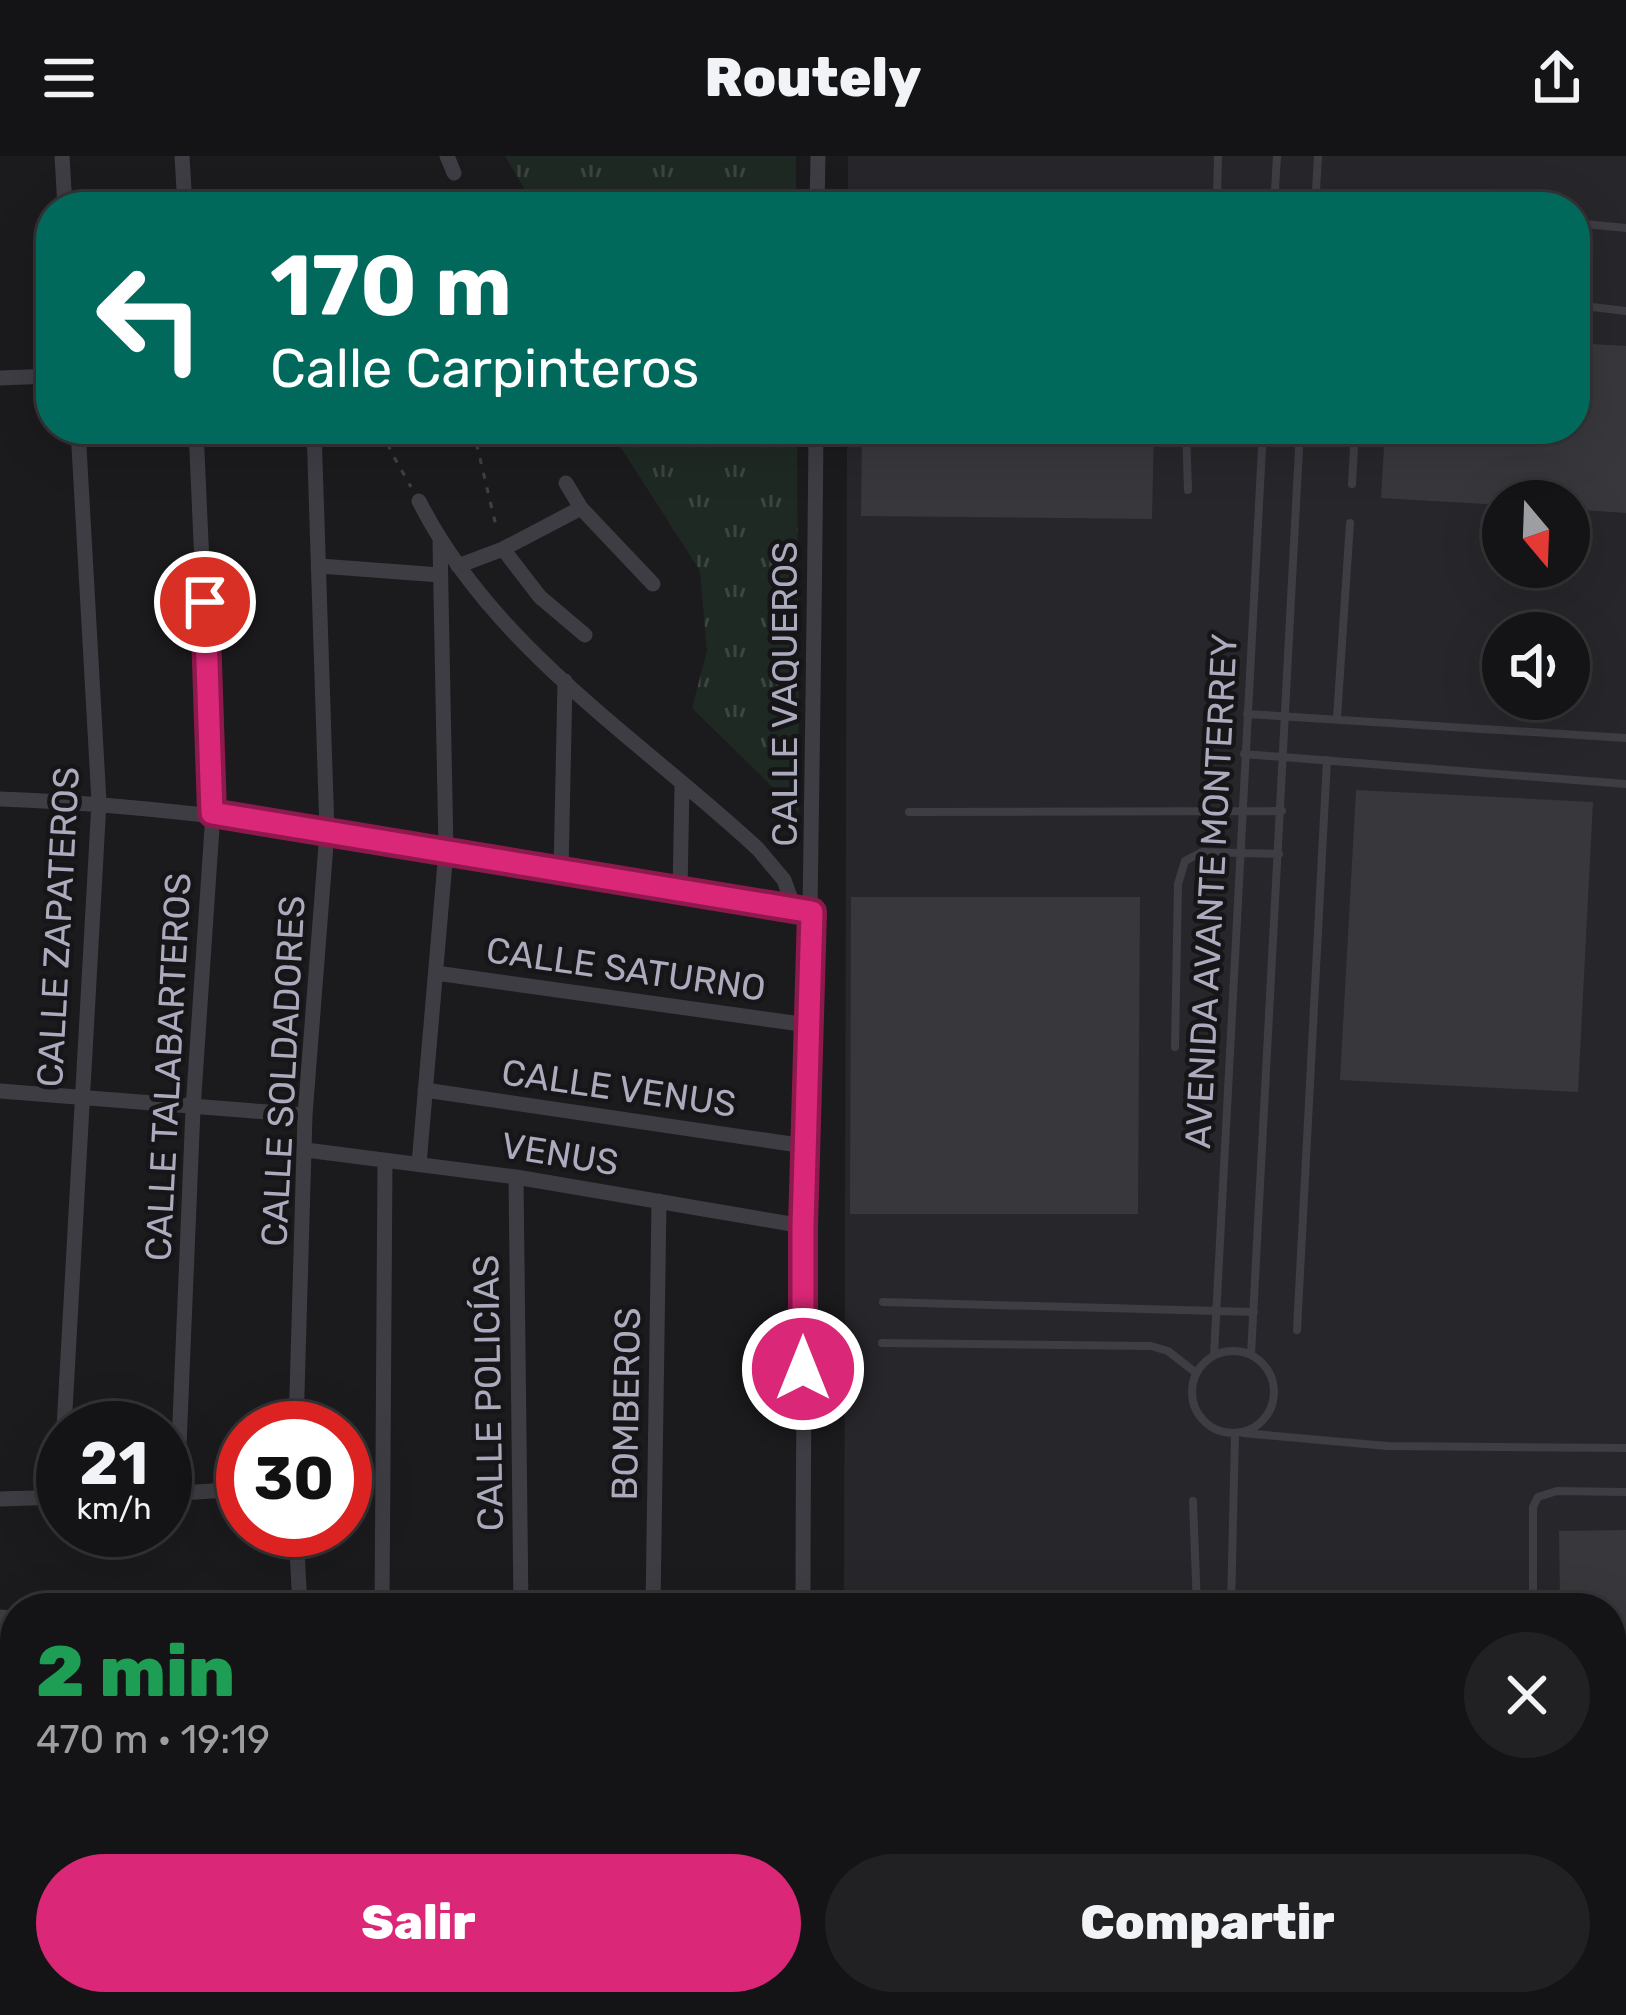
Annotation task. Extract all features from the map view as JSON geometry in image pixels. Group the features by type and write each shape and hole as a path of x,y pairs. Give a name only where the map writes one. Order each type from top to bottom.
{"street":[{"path":"62,156 64,192"},
{"path":"182,156 184,192"},
{"path":"447,156 454,173"},
{"path":"817,192 818,156"},
{"path":"0,378 36,377"},
{"name":"CALLE ZAPATEROS","path":"65,1401 99,802 79,444"},
{"name":"CALLE TALABARTEROS","path":"176,1401 212,813 197,444"},
{"name":"CALLE SOLDADORES","path":"297,1401 305,1115 327,832 315,444"},
{"name":"CALLE VAQUEROS","path":"803,1593 808,1024 804,911 816,444"},
{"path":"566,483 581,508 653,584"},
{"path":"419,501 440,543 520,639 758,849 804,911"},
{"path":"458,566 503,549 581,508"},
{"path":"418,1164 446,851 440,543"},
{"path":"503,549 540,597 585,635"},
{"path":"320,566 440,575"},
{"path":"561,872 566,680"},
{"path":"680,892 682,785"},
{"path":"0,799 212,813 804,911"},
{"name":"CALLE SATURNO","path":"436,973 808,1024"},
{"name":"CALLE VENUS","path":"425,1090 805,1146"},
{"path":"0,1091 305,1115"},
{"name":"VENUS","path":"306,1150 516,1177 803,1226"},
{"path":"382,1593 385,1161"},
{"name":"CALLE POLICÍAS","path":"516,1177 520,1593"},
{"name":"BOMBEROS","path":"653,1593 658,1201"},
{"path":"0,1499 36,1498"},
{"path":"297,1557 299,1593"}],"lane":[{"path":"1217,192 1218,156"},
{"path":"1274,192 1276,156"},
{"path":"1316,192 1318,156"},
{"path":"1590,224 1626,228"},
{"path":"1590,307 1626,311"},
{"path":"1186,444 1188,490"},
{"name":"AVENIDA AVANTE MONTERREY","path":"1214,1355 1262,444"},
{"name":"AVENIDA AVANTE MONTERREY","path":"1251,1354 1299,444"},
{"path":"1352,484 1354,444"},
{"path":"1337,718 1350,523"},
{"path":"1247,714 1626,738"},
{"path":"1244,754 1626,784"},
{"path":"1297,1330 1327,760"},
{"path":"909,812 1282,811"},
{"path":"1175,1047 1180,872 1185,861 1202,852 1279,854"},
{"path":"883,1302 1254,1312"},
{"path":"882,1343 1151,1346 1168,1352 1196,1373"},
{"path":"1239,1433 1264,1420 1274,1397 1270,1372 1251,1354 1226,1351 1214,1355 1196,1373 1191,1397 1201,1420 1211,1428 1239,1433 1387,1446 1626,1448"},
{"path":"1232,1593 1239,1433"},
{"path":"1533,1593 1533,1507 1538,1497 1557,1491 1626,1492"},
{"path":"1193,1502 1196,1593"}],"path":[{"path":"389,444 419,501"},
{"path":"477,444 503,549"}],"shaded area":[{"path":"848,156 1626,156 1626,1593 844,1593 847,444 1590,444 1590,192 848,192"}],"green space":[{"path":"505,156 796,156 796,192 526,192"},
{"path":"619,444 797,444 799,813 692,708 707,651 700,571"}],"building":[{"path":"1590,344 1626,346 1626,513 1590,510 1590,480 1482,480 1482,504 1381,498 1384,444 1590,444"},
{"path":"862,444 1154,444 1152,519 861,516"},
{"path":"1356,790 1593,802 1578,1092 1340,1080"},
{"path":"851,897 1140,897 1138,1214 850,1214"},
{"path":"1626,1530 1626,1593 1560,1593 1559,1531"}],"route":[{"path":"205,602 212,813 812,912 803,1369"}]}
